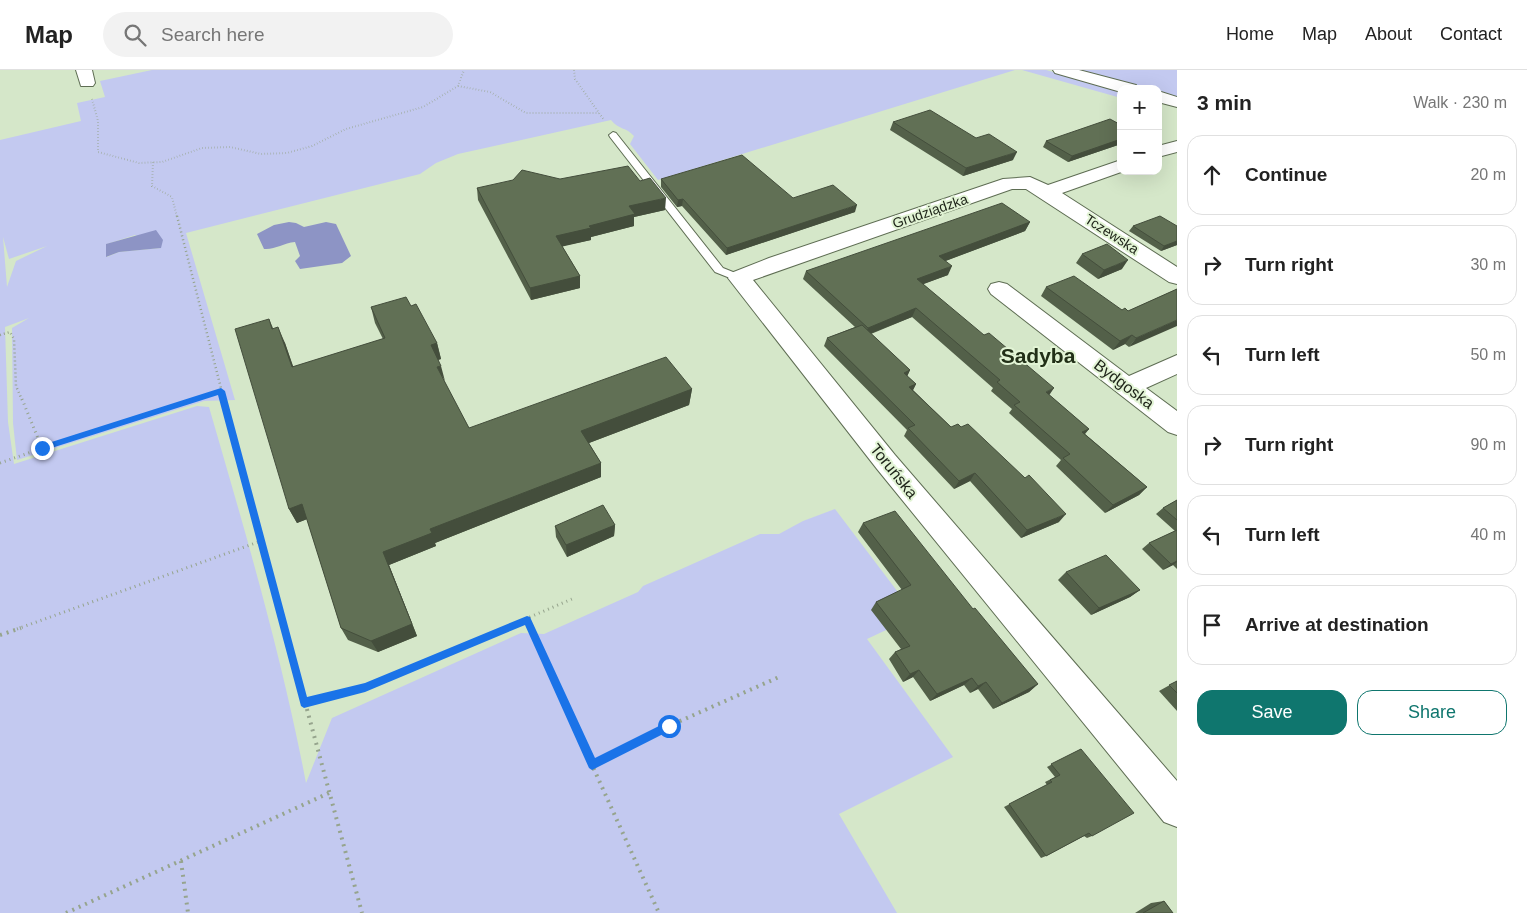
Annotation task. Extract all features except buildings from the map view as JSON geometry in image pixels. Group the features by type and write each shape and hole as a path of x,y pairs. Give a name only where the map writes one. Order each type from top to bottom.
{"street":[{"path":"1070,71 1117,85"},
{"path":"1162,97 1177,102"},
{"path":"1162,151 1177,146"},
{"path":"1047,192 1117,167"},
{"name":"Grudziądzka","path":"739,278 777,263 1010,183 1030,183 1047,192"},
{"name":"Tczewska","path":"1047,192 1177,277"},
{"name":"Toruńska","path":"739,278 886,462 1177,809"},
{"name":"Bydgoska","path":"999,289 1177,425"},
{"path":"1127,387 1177,364"}],"lane":[{"name":"Toruńska","path":"613,135 719,270 739,278"}],"path":[{"path":"98,121 98,152 139,163 162,162 202,148 230,147 260,154 287,153 312,146 346,129 423,107 458,86 464,70"},
{"path":"458,86 490,92 526,112 599,113 575,79 574,70"},
{"path":"154,162 152,186 172,197 206,324 221,391 362,913"},
{"path":"0,335 10,332 14,339 16,386 42,448"},
{"path":"0,463 221,391"},
{"path":"0,635 261,541"},
{"path":"304,703 365,687 572,600"},
{"path":"527,620 659,913"},
{"path":"592,765 669,726 779,676"},
{"path":"66,913 329,793"},
{"path":"181,861 188,913"}],"shaded area":[{"path":"152,70 1015,70 658,180 630,144 634,136 611,120 458,154 436,163 420,174 186,233 235,400 204,401 17,460 13,423 12,328 29,318 5,327 8,422 14,464 197,406 209,407 274,641 306,783 332,718 521,633 544,634 638,592 643,586 760,534 779,534 803,521 835,509 916,616 867,639 953,757 839,814 897,913 0,913 0,140 81,121 77,103 105,97 100,81","holes":["135,235 161,248 119,252 107,257 107,244","3,237 9,259 47,246 16,261 7,287"]},
{"path":"1022,70 1046,70 1117,90 1117,97"},
{"path":"1076,70 1177,70 1177,97 1162,93 1162,85 1130,85"},
{"path":"289,222 304,227 326,222 336,224 351,256 342,263 300,269 295,261 300,256 295,242 264,249 257,234 274,225"},
{"path":"156,230 163,240 161,248 119,252 106,257 106,244"}],"district":[{"name":"Sadyba","path":"1038,355"}],"route":[{"path":"42,448 221,391 304,703 365,687 527,620 592,765 669,726"}]}
